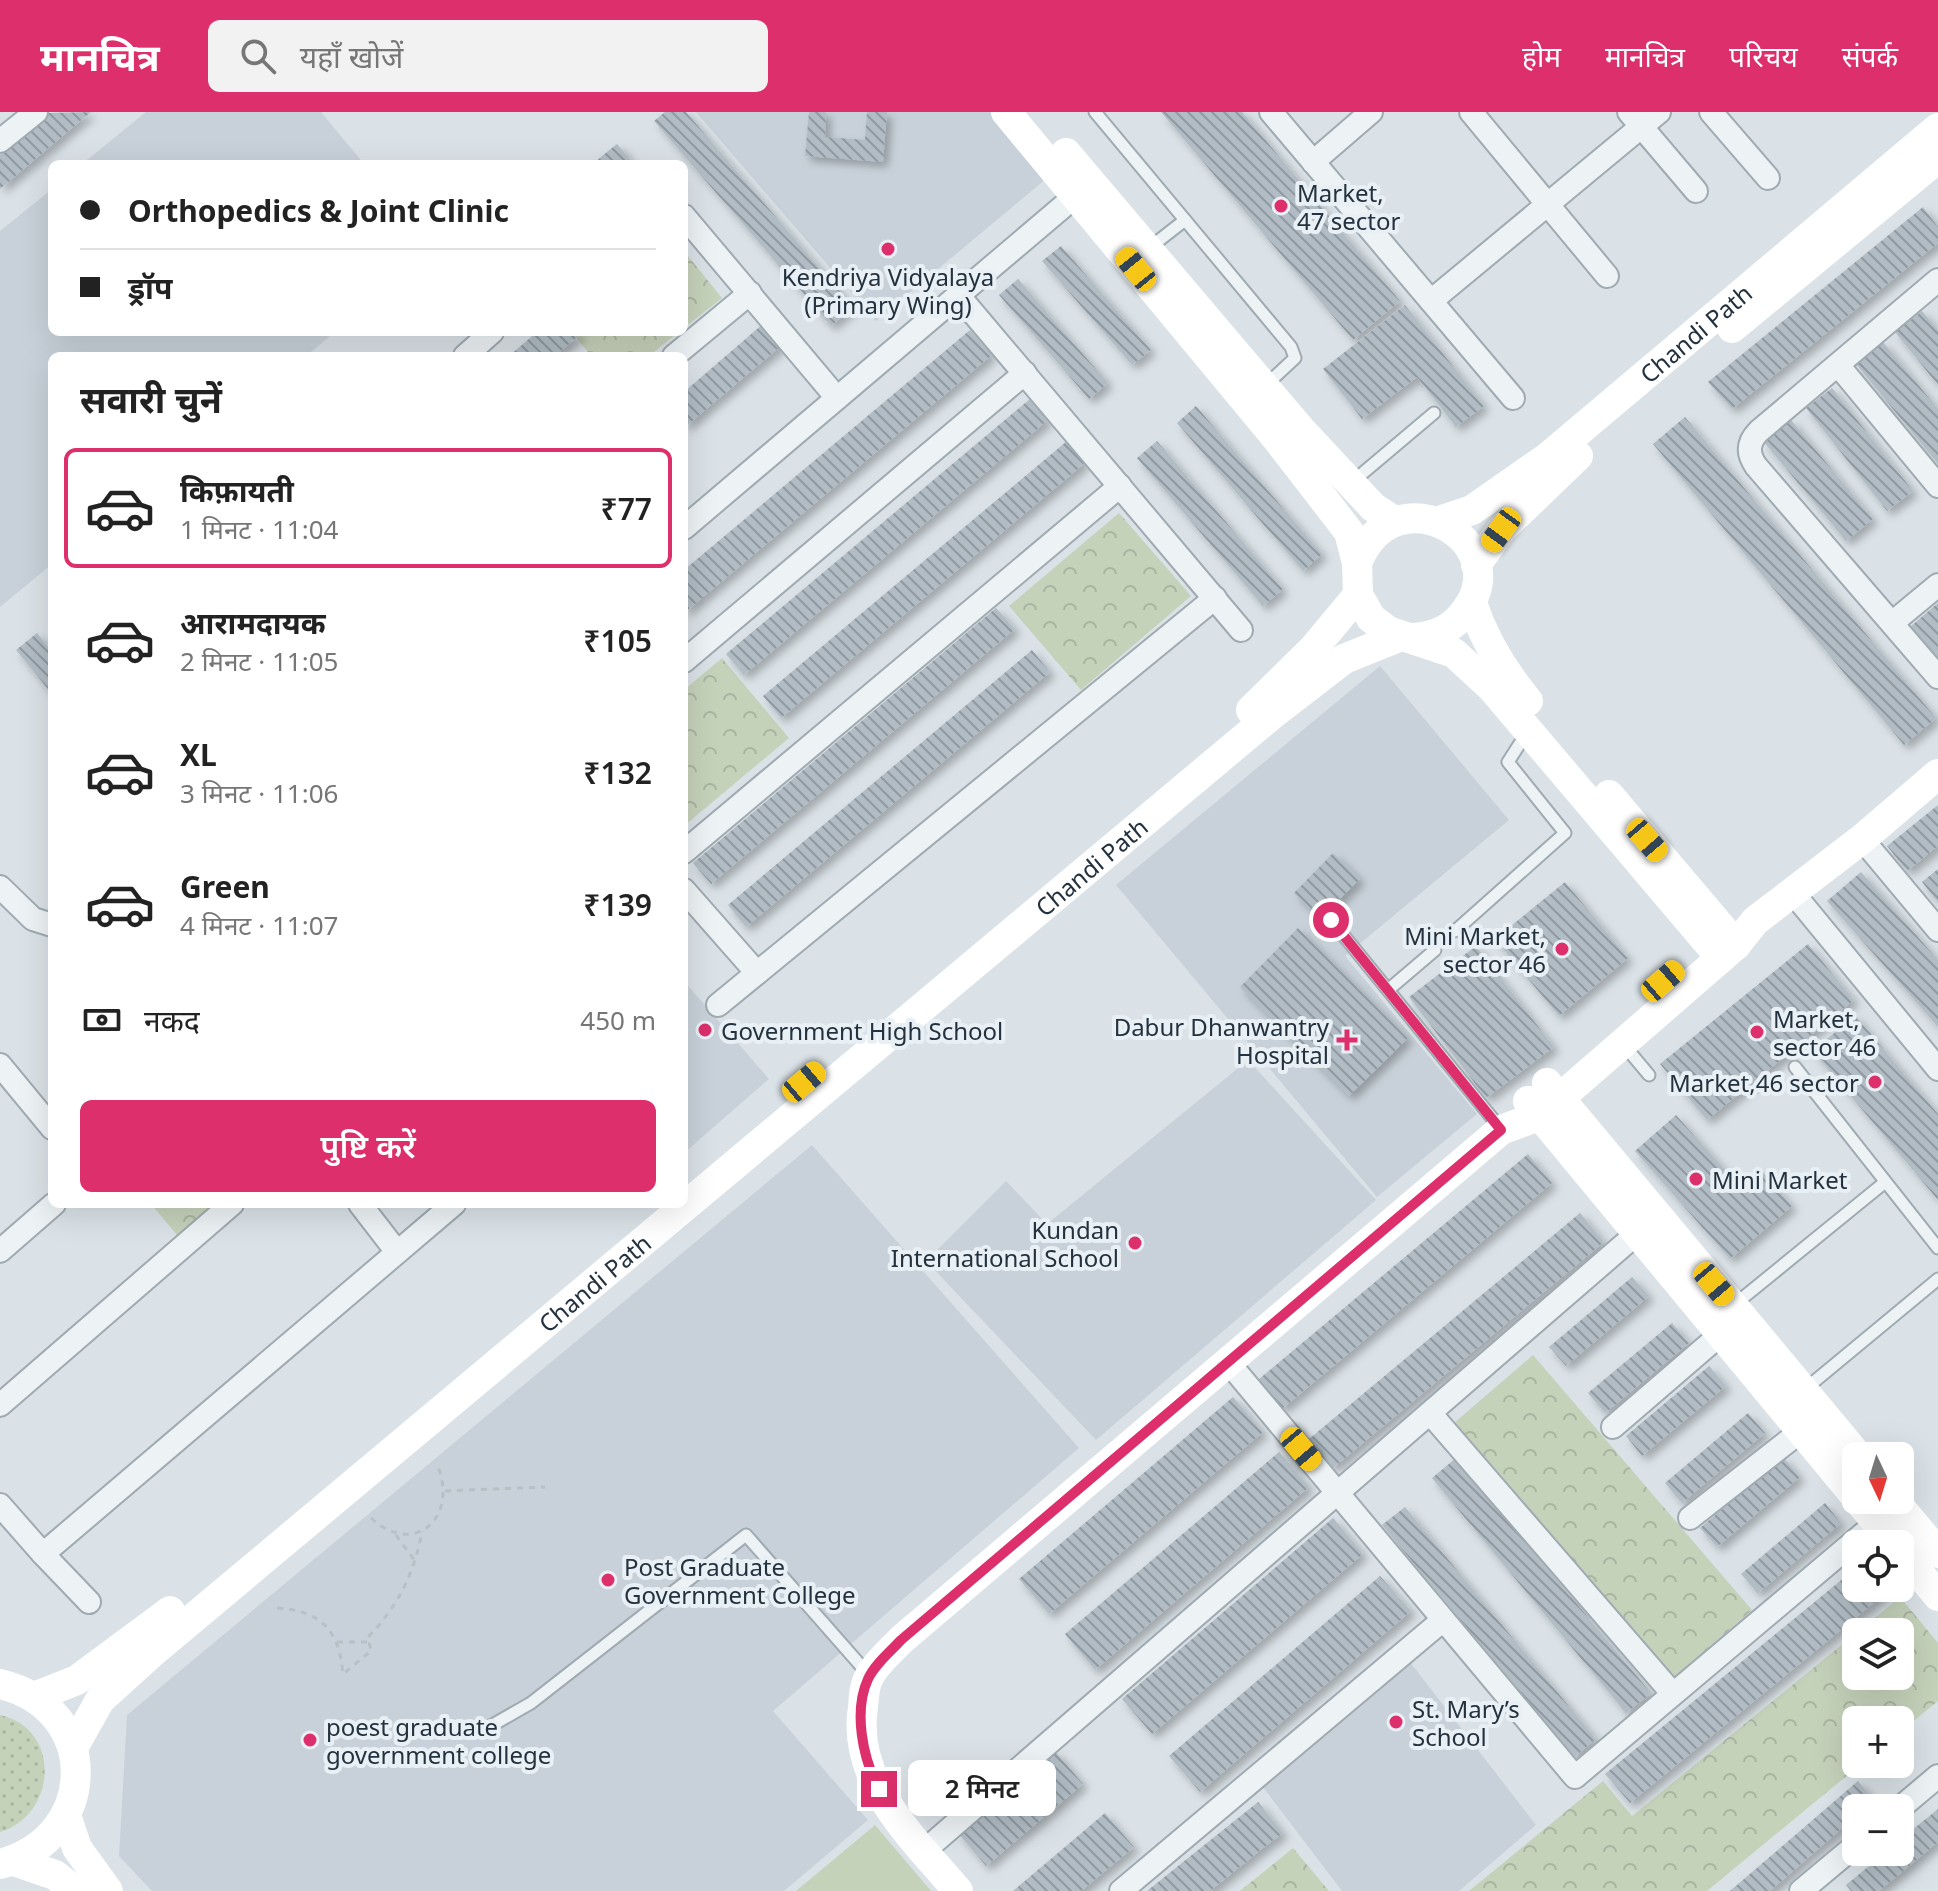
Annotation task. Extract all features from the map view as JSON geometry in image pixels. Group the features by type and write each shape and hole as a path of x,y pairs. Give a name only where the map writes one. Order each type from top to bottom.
{"main road":[{"path":"1006,112 1148,249 1351,483 1373,507 1394,521"},
{"path":"1032,112 1083,189 1349,532 1357,563 1358,595 1371,618 1408,637 1454,653 1492,688 1721,944"},
{"name":"Chandi Path","path":"1439,521 1472,510 1548,457 1938,128"},
{"name":"Chandi Path","path":"1476,565 1501,530 1557,473 1938,158"},
{"path":"1357,563 1376,533 1394,521 1419,517 1439,521 1462,536 1476,565 1478,580 1472,603 1458,622 1437,635 1408,637"},
{"name":"Chandi Path","path":"688,1179 1260,703 1313,649 1358,595"},
{"path":"1472,603 1480,628 1505,674 1721,944"},
{"name":"Chandi Path","path":"688,1203 1274,713 1344,659 1408,637"},
{"path":"958,1891 889,1809 869,1770 860,1721 870,1675 901,1640 1721,944 1862,839 1938,774"},
{"path":"1531,1108 1623,1044 1721,944"},
{"path":"1531,1108 1647,1225 1842,1466"},
{"name":"Chandi Path","path":"34,1697 77,1680 144,1633 653,1208"},
{"name":"Chandi Path","path":"73,1748 100,1700 683,1208"},
{"path":"1795,1410 1842,1444"},
{"path":"1884,1514 1938,1553"},
{"path":"1914,1567 1938,1596"},
{"path":"0,1684 34,1697 62,1725 73,1748 76,1782 66,1815 45,1843 7,1862"},
{"path":"66,1815 77,1848 108,1891"},
{"path":"7,1862 55,1875 75,1891"}],"street":[{"path":"0,141 36,112"},
{"path":"1271,112 1513,398"},
{"path":"1313,162 1371,112"},
{"path":"1471,112 1607,276"},
{"path":"1431,301 1548,204 1635,119 1659,112"},
{"path":"1720,115 1768,178"},
{"path":"1635,119 1696,191"},
{"path":"688,525 1083,189"},
{"path":"688,221 837,398"},
{"path":"679,352 750,293"},
{"path":"1934,293 1838,365 1752,438 1750,453 1756,466 1938,677"},
{"path":"958,295 1241,630"},
{"path":"470,352 488,336"},
{"path":"1838,365 1938,486"},
{"path":"688,658 1025,373"},
{"path":"688,849 1120,486"},
{"path":"1892,623 1938,585"},
{"path":"718,1005 1215,598"},
{"path":"1862,839 1938,930"},
{"path":"0,887 33,919 48,924"},
{"path":"1793,893 1938,1069"},
{"path":"688,895 757,973"},
{"path":"0,1065 48,1123"},
{"path":"0,1251 49,1208"},
{"path":"0,1405 227,1208"},
{"path":"363,1208 397,1252"},
{"path":"43,1554 449,1208"},
{"path":"924,1851 1647,1225"},
{"path":"1613,1427 1722,1321"},
{"path":"1228,1362 1575,1777 1877,1514"},
{"path":"1690,1518 1795,1410"},
{"path":"1430,1413 1673,1694"},
{"path":"0,1505 89,1602"},
{"path":"1121,1891 1443,1620"},
{"path":"1914,1796 1938,1776"},
{"path":"1801,1891 1825,1883 1842,1862"}],"lane":[{"path":"1095,112 1295,352 1291,363 1264,386"},
{"path":"1148,249 1185,220"},
{"path":"1351,483 1434,413"},
{"path":"1455,931 1565,833 1508,762 1528,731"},
{"path":"1331,920 1388,990 1531,1108"},
{"path":"1388,990 1435,950"},
{"path":"1623,1044 1649,1075"},
{"path":"1795,1067 1938,1248"},
{"path":"1722,1321 1884,1183"},
{"path":"1795,1410 1938,1279"},
{"path":"489,1727 531,1703 746,1535 870,1675"}],"path":[{"path":"394,1533 408,1536 422,1531 439,1515 445,1491 438,1467"},
{"path":"445,1491 545,1487"},
{"path":"371,1518 394,1533 415,1561"},
{"path":"277,1608 312,1614 330,1629 337,1642 343,1674 371,1651 368,1637 395,1607 415,1561 422,1531"},
{"path":"337,1642 369,1642"}],"shaded area":[{"path":"146,112 321,112 361,160 87,160"},
{"name":"Kendriya Vidyalaya (Primary Wing)","path":"696,112 990,112 1047,178 876,321"},
{"path":"48,192 48,336 330,336 311,352 48,352 48,567 0,607 0,231"},
{"path":"1380,666 1509,820 1345,956 1477,1114 1377,1197 1116,885"},
{"name":"Government High School","path":"688,986 769,1079 688,1150"},
{"name":"Kundan International School","path":"1248,1060 1376,1200 1096,1440 926,1261 1006,1181 1047,1224"},
{"name":"Post Graduate Government College","path":"812,1145 1079,1448 773,1711 868,1820 784,1891 152,1891 119,1856 127,1715"},
{"name":"St. Mary’s School","path":"1410,1662 1536,1825 1459,1891 1342,1891 1259,1782"}],"green space":[{"path":"688,256 722,298 688,325"},
{"path":"575,336 674,336 654,352 588,352"},
{"path":"1119,513 1191,596 1081,690 1009,606"},
{"path":"722,658 789,738 688,823 688,687"},
{"path":"154,1208 210,1208 177,1235"},
{"path":"1533,1355 1752,1610 1673,1678 1454,1423"},
{"path":"1894,1602 1904,1602 1938,1643 1938,1701 1914,1721 1914,1706 1842,1706 1844,1778 1707,1891 1469,1891 1603,1781 1632,1816 1842,1644 1842,1690 1914,1690 1914,1618 1875,1618"},
{"path":"0,1715 20,1723 34,1737 42,1754 45,1772 33,1809 19,1823 0,1832"},
{"path":"875,1825 931,1891 796,1891"},
{"path":"1293,1848 1329,1891 1240,1891"}],"building":[{"path":"91,112 0,189 0,155 49,113"},
{"path":"665,112 686,112 853,307 831,326 654,121"},
{"path":"809,112 826,112 825,137 865,140 867,112 887,112 883,162 805,156"},
{"name":"Market, 47 sector","path":"1161,112 1242,112 1400,301 1353,340"},
{"path":"617,144 631,160 598,160"},
{"path":"1923,207 1938,227 1938,243 1732,409 1708,382"},
{"path":"1061,246 1151,350 1132,365 1042,261"},
{"path":"1018,279 1108,383 1089,399 999,295"},
{"path":"1405,305 1484,406 1456,427 1417,377 1362,419 1323,369"},
{"path":"1922,311 1938,330 1938,385 1895,332"},
{"path":"764,323 782,345 688,425 688,389"},
{"path":"970,330 992,355 688,610 688,567"},
{"path":"532,336 578,336 560,352 514,352"},
{"path":"1883,342 1938,409 1938,464 1856,364"},
{"path":"1832,388 1913,491 1887,511 1806,408"},
{"path":"1030,399 1048,420 744,675 726,654"},
{"path":"1196,406 1322,554 1303,571 1177,423"},
{"path":"1685,417 1936,718 1904,745 1653,444"},
{"path":"1791,420 1873,519 1846,541 1764,442"},
{"path":"1067,441 1085,463 781,718 763,696"},
{"path":"1157,441 1283,589 1263,606 1137,458"},
{"path":"1938,603 1938,651 1933,655 1910,627"},
{"path":"996,608 1015,629 711,884 693,863"},
{"path":"37,633 48,647 48,689 16,650"},
{"path":"1032,650 1050,672 746,927 728,905"},
{"path":"1938,805 1938,846 1907,871 1887,846"},
{"path":"1333,853 1360,879 1320,919 1294,893"},
{"path":"1938,869 1938,902 1922,882"},
{"path":"1861,872 1938,960 1938,1027 1827,901"},
{"name":"Mini Market, sector 46","path":"1565,882 1628,958 1559,1016 1495,939"},
{"path":"1298,928 1408,1038 1349,1096 1240,987"},
{"name":"Market, sector 46","path":"1808,944 1854,1000 1707,1120 1660,1064"},
{"path":"1476,946 1554,1047 1486,1098 1409,997"},
{"name":"Market,46 sector","path":"1855,1015 1938,1114 1938,1200 1813,1051"},
{"name":"Mini Market","path":"1676,1115 1741,1188 1761,1170 1792,1206 1730,1259 1635,1151"},
{"path":"1528,1154 1552,1183 1282,1409 1258,1380"},
{"path":"1580,1213 1604,1242 1333,1468 1309,1439"},
{"path":"1632,1277 1649,1296 1566,1366 1549,1347"},
{"path":"1672,1323 1689,1343 1605,1413 1588,1393"},
{"path":"1709,1366 1726,1386 1642,1456 1626,1436"},
{"path":"1233,1397 1263,1432 1049,1614 1019,1579"},
{"path":"1748,1413 1765,1433 1682,1503 1665,1483"},
{"path":"1279,1452 1309,1487 1095,1670 1065,1634"},
{"path":"1783,1457 1800,1477 1717,1547 1700,1528"},
{"path":"1456,1458 1651,1693 1626,1713 1432,1478"},
{"path":"1825,1503 1841,1523 1758,1593 1741,1574"},
{"path":"1405,1507 1596,1739 1574,1757 1382,1525"},
{"path":"1333,1518 1363,1554 1152,1734 1122,1699"},
{"path":"1380,1576 1411,1611 1200,1792 1169,1756"},
{"path":"1842,1579 1842,1602 1875,1602 1855,1618 1842,1618 1842,1629 1630,1803 1605,1774"},
{"path":"1055,1751 1083,1784 986,1866 958,1833"},
{"path":"1858,1781 1869,1794 1843,1794"},
{"path":"1842,1795 1842,1828 1770,1891 1730,1891"},
{"path":"1258,1802 1283,1833 1210,1891 1147,1891"},
{"path":"1938,1809 1938,1842 1914,1862 1914,1829"},
{"path":"1105,1813 1134,1847 1081,1891 1013,1891"},
{"path":"1869,1866 1909,1866 1879,1891 1851,1891 1846,1885"}],"place":[{"name":"Market, 47 sector","path":"1281,206"},
{"name":"Kendriya Vidyalaya (Primary Wing)","path":"888,249"},
{"name":"Mini Market, sector 46","path":"1562,949"},
{"name":"Government High School","path":"705,1030"},
{"name":"Market, sector 46","path":"1757,1032"},
{"name":"Dabur Dhanwantry Hospital","path":"1347,1040"},
{"name":"Market,46 sector","path":"1875,1082"},
{"name":"Mini Market","path":"1696,1179"},
{"name":"Kundan International School","path":"1135,1243"},
{"name":"Post Graduate Government College","path":"608,1580"},
{"name":"St. Mary’s School","path":"1396,1722"},
{"name":"poest graduate government college","path":"310,1740"}],"route":[{"path":"879,1789 869,1770 860,1721 870,1675 901,1640 1501,1130 1331,920"}]}
